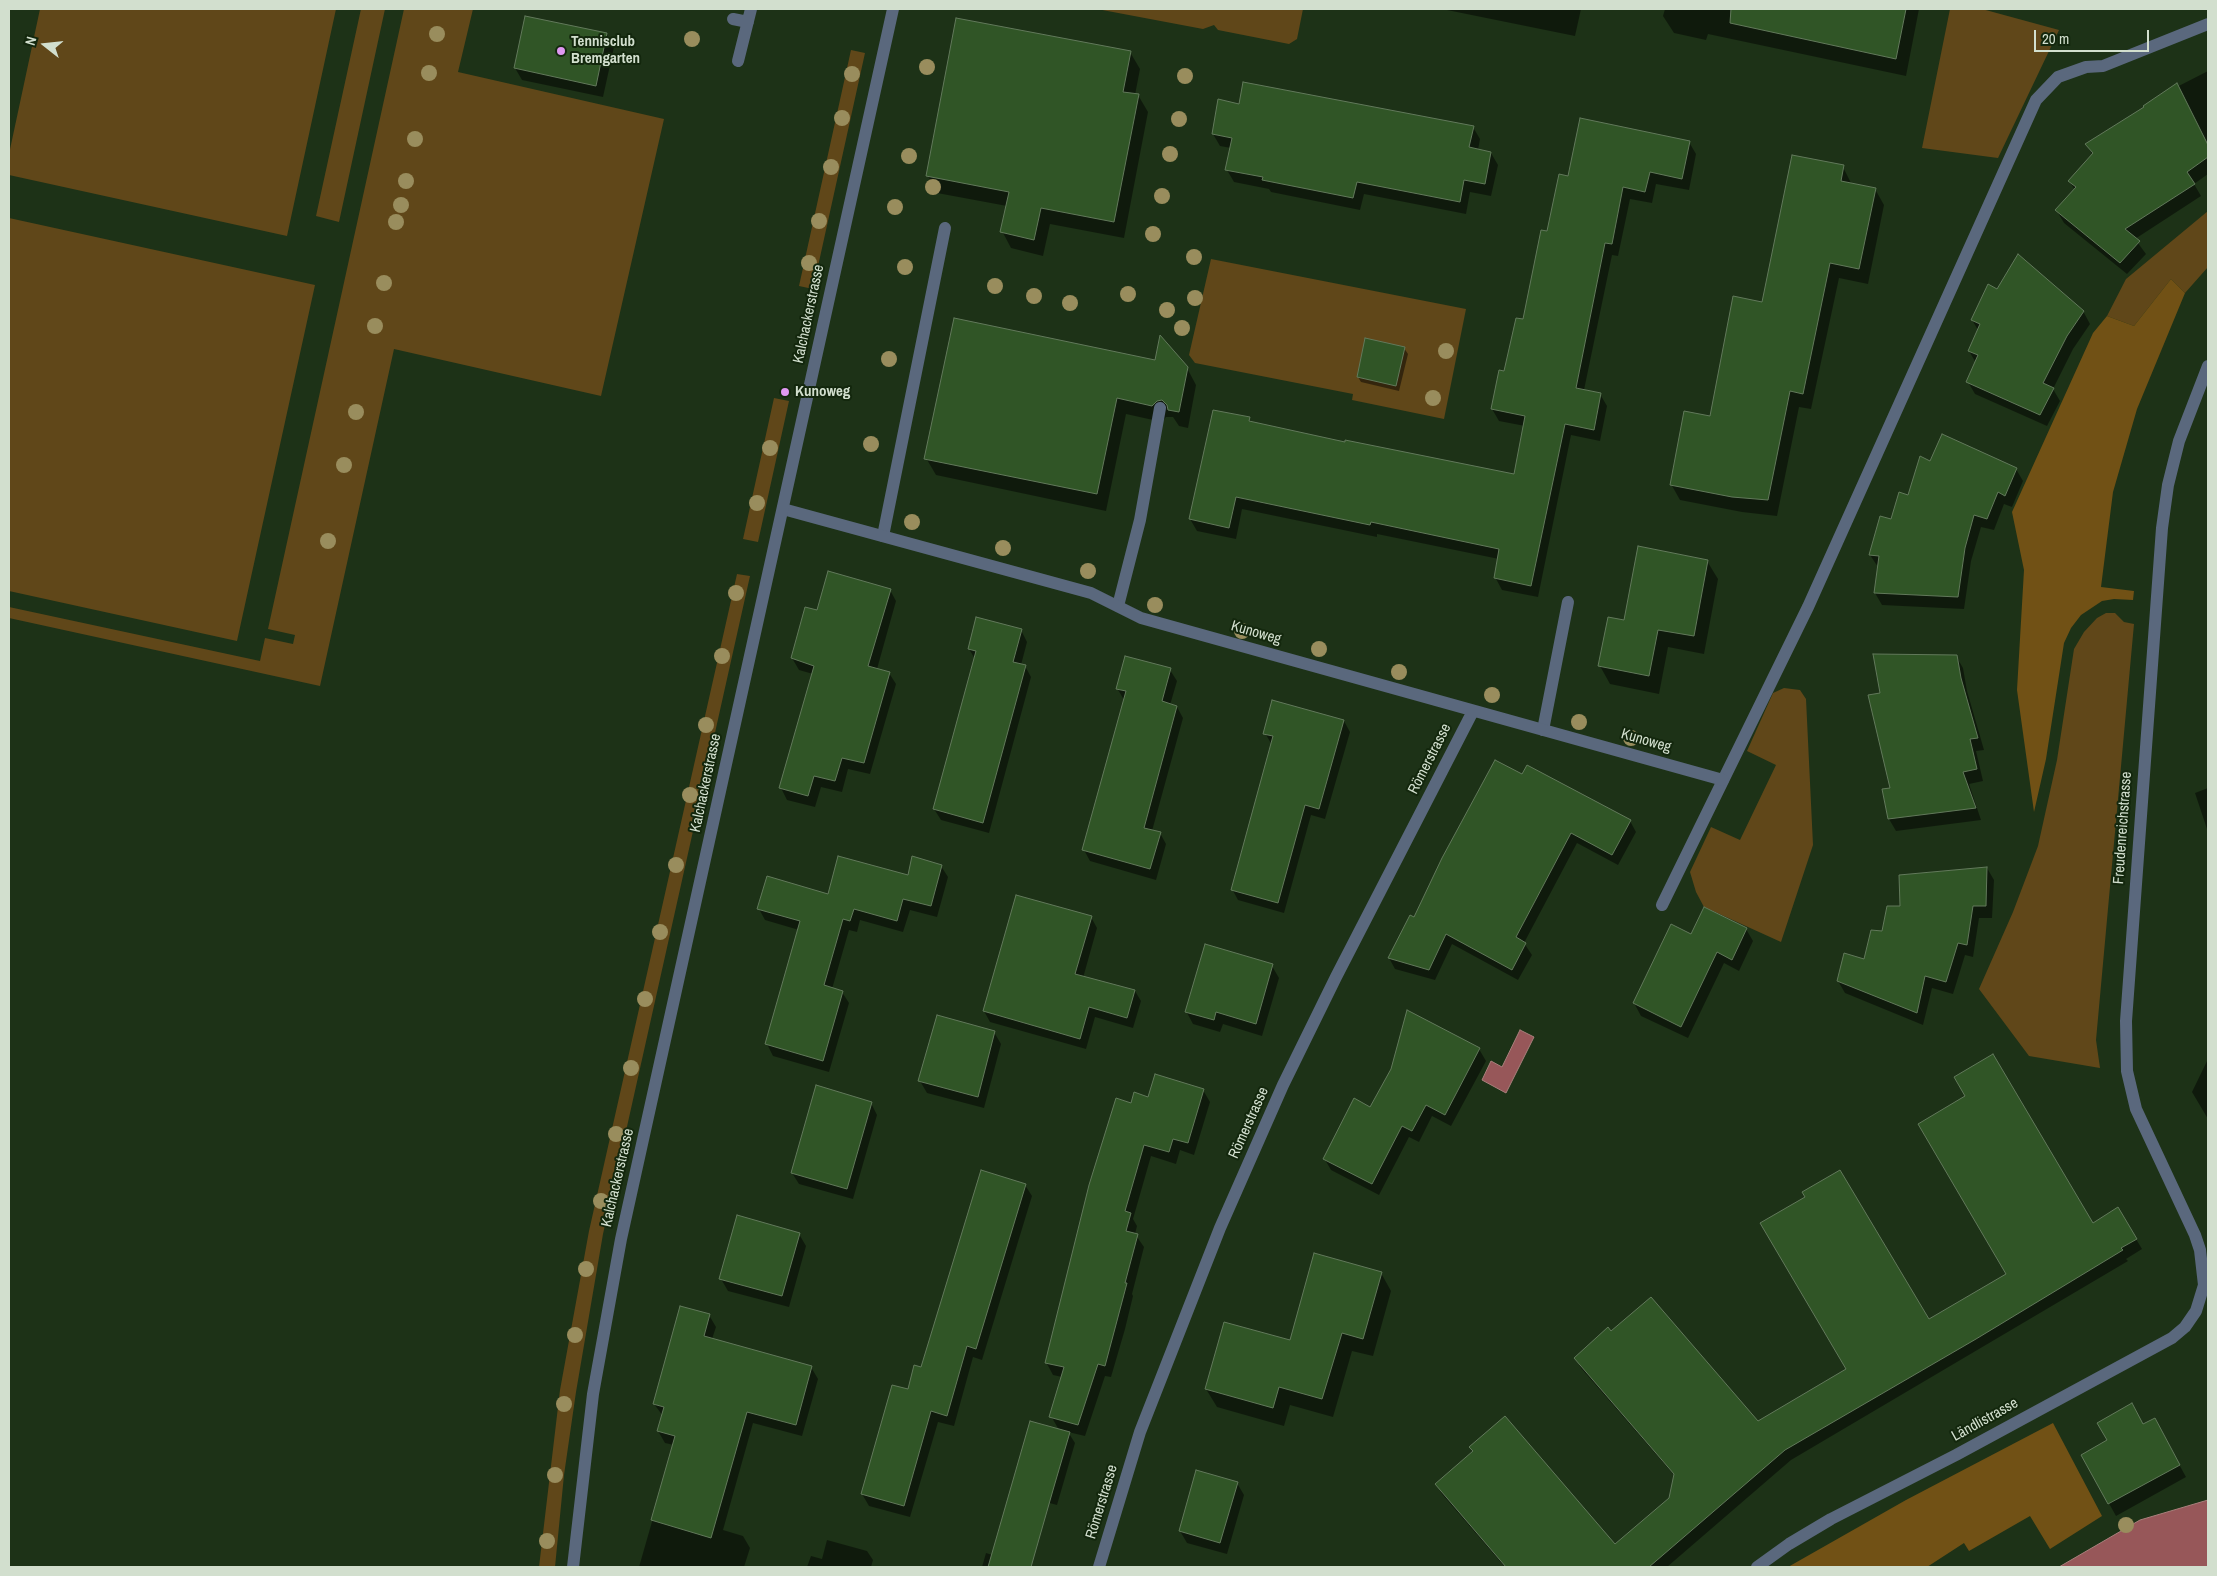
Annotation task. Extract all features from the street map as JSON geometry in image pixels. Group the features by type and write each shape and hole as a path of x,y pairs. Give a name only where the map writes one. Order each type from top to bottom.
{"street":[{"path":"738,62 751,9"},
{"name":"Kalchackerstrasse","path":"573,1567 593,1394 621,1239 893,9"},
{"path":"733,19 748,22"},
{"path":"1662,905 1808,607 2036,100 2058,77 2086,66 2103,66 2208,24"},
{"path":"883,536 945,228"},
{"name":"Freudenreichstrasse","path":"2206,1285 2204,1266 2196,1235 2136,1109 2127,1071 2126,1022 2162,528 2168,485 2179,441 2208,366"},
{"path":"1118,606 1140,520 1160,408"},
{"name":"Kunoweg","path":"783,509 1091,593 1141,618 1723,780"},
{"path":"1543,730 1568,602"},
{"name":"Römerstrasse","path":"1099,1567 1140,1432 1220,1228 1284,1085 1336,977 1473,711"},
{"name":"Ländlistrasse","path":"1757,1567 1789,1544 1831,1519 1956,1455 2172,1338 2185,1326 2196,1311 2206,1285"}],"shaded area":[{"path":"40,9 336,9 287,236 9,175 9,154"},
{"path":"361,9 385,9 339,222 316,216"},
{"path":"404,9 473,9 458,72 664,119 601,396 394,349 320,686 9,618 9,607 260,661 265,638 293,644 295,635 268,629"},
{"path":"1097,9 1303,9 1297,39 1289,44 1218,30 1214,25 1203,29"},
{"path":"1950,9 1982,9 2059,30 1998,158 1922,148"},
{"path":"851,50 865,53 813,289 799,286"},
{"path":"2208,211 2208,267 2185,293 2171,279 2134,326 2107,316 2126,279"},
{"path":"9,218 315,285 237,641 9,591"},
{"path":"1211,259 1466,309 1444,419 1352,400 1353,394 1195,363 1189,355"},
{"path":"2171,279 2185,293 2137,409 2113,492 2101,587 2134,591 2133,600 2114,599 2102,601 2081,615 2071,628 2064,643 2046,759 2034,812 2017,690 2024,570 2012,512 2093,333 2107,316 2134,326"},
{"path":"774,398 789,401 758,542 743,539"},
{"path":"737,574 750,576 603,1234 564,1475 555,1567 539,1567 560,1390 589,1231"},
{"path":"2106,613 2115,613 2124,622 2134,624 2096,1040 2100,1068 2029,1056 1979,989 2013,912 2038,846 2057,760 2074,649 2084,632 2097,618"},
{"path":"1784,688 1800,690 1806,699 1813,845 1781,942 1704,907 1696,892 1690,872 1711,827 1740,840 1776,765 1747,751 1773,693"},
{"path":"1520,1030 1534,1037 1506,1093 1482,1080 1491,1061 1502,1067"},
{"path":"2053,1423 2102,1516 2050,1549 2030,1516 1969,1551 1964,1543 1927,1567 1788,1567 1906,1500"},
{"path":"2208,1500 2208,1567 2059,1567 2140,1520"}],"building":[{"path":"1731,9 1906,9 1896,59 1730,23"},
{"name":"Tennisclub Bremgarten","path":"525,16 607,33 596,86 514,68"},
{"path":"956,18 1131,51 1123,92 1139,94 1114,222 1041,208 1034,240 1000,232 1009,192 926,176"},
{"path":"1243,82 1474,126 1469,147 1491,152 1485,184 1464,180 1460,202 1357,182 1353,198 1262,180 1263,177 1225,170 1232,138 1212,134 1218,99 1239,104"},
{"path":"2177,83 2208,145 2208,157 2187,172 2195,184 2125,229 2140,241 2120,263 2055,210 2076,187 2068,181 2093,153 2085,144 2144,107"},
{"path":"1580,118 1690,141 1682,179 1650,172 1645,192 1623,187 1612,244 1605,243 1576,388 1601,393 1594,430 1565,424 1531,586 1494,578 1499,549 1371,522 1370,525 1236,497 1229,528 1189,519 1213,410 1250,417 1249,421 1345,442 1345,440 1514,474 1525,416 1491,409 1499,370 1504,371 1516,318 1523,319 1541,230 1547,231 1559,174 1568,176"},
{"path":"1792,155 1844,165 1841,181 1876,188 1859,269 1830,263 1803,394 1790,391 1768,500 1732,497 1670,485 1684,411 1710,416 1733,296 1762,302"},
{"path":"2018,254 2084,311 2067,336 2043,383 2054,388 2040,415 1966,382 1978,355 1968,351 1980,324 1971,320 1988,284 1997,289"},
{"path":"954,318 1155,360 1160,335 1188,367 1179,412 1168,410 1167,405 1162,400 1157,401 1152,406 1117,398 1097,494 924,459"},
{"path":"1365,338 1405,347 1396,386 1357,377"},
{"path":"1942,434 2017,468 2005,496 1998,492 1987,519 1974,515 1965,548 1958,597 1874,593 1879,556 1869,555 1880,516 1891,519 1899,492 1908,495 1920,456 1930,461"},
{"path":"1638,546 1708,560 1694,636 1658,630 1649,676 1598,666 1608,617 1624,620"},
{"path":"828,571 891,589 868,666 890,672 864,763 842,758 835,781 814,776 808,796 779,788 814,666 791,658 805,607 817,610"},
{"path":"976,617 1022,629 1013,662 1026,665 983,823 933,809 976,651 968,649"},
{"path":"1873,654 1957,655 1961,678 1978,738 1970,739 1977,769 1963,772 1976,808 1888,819 1882,789 1890,788 1868,695 1880,693"},
{"path":"1125,656 1171,668 1162,701 1177,706 1144,828 1161,832 1150,869 1082,850 1126,691 1116,689"},
{"path":"1272,700 1344,720 1319,809 1305,805 1278,903 1231,890 1273,736 1263,734"},
{"path":"1495,760 1522,774 1527,765 1631,820 1612,855 1571,833 1516,937 1526,943 1512,970 1446,934 1429,970 1388,958 1410,915 1414,917 1442,858"},
{"path":"838,856 908,875 912,856 942,865 931,906 903,899 897,921 854,909 850,921 843,919 824,985 843,991 823,1061 765,1044 800,921 757,909 767,876 828,894"},
{"path":"1987,867 1986,906 1973,906 1967,945 1958,943 1946,982 1925,976 1917,1013 1837,981 1844,953 1864,959 1871,930 1882,931 1887,906 1900,906 1899,875"},
{"path":"1016,895 1092,916 1075,974 1135,990 1127,1018 1089,1007 1080,1039 983,1011"},
{"path":"1704,907 1747,928 1732,960 1717,952 1681,1027 1633,1003 1671,924 1691,934"},
{"path":"1205,944 1273,964 1256,1024 1216,1012 1214,1020 1185,1012"},
{"path":"1407,1010 1480,1048 1445,1115 1426,1105 1412,1131 1402,1126 1372,1184 1323,1159 1354,1098 1370,1107 1391,1069"},
{"path":"937,1015 995,1031 978,1097 918,1081"},
{"path":"1993,1054 2093,1223 2118,1207 2137,1239 2121,1248 2123,1250 1976,1339 1785,1450 1649,1567 1506,1567 1435,1484 1473,1451 1469,1447 1505,1416 1615,1544 1669,1498 1674,1474 1574,1358 1608,1327 1611,1331 1651,1297 1758,1421 1846,1369 1760,1223 1805,1197 1802,1192 1840,1170 1929,1319 2006,1274 1918,1124 1965,1096 1954,1077"},
{"path":"1155,1074 1204,1089 1188,1143 1173,1139 1169,1152 1144,1145 1125,1211 1131,1213 1126,1231 1138,1234 1125,1283 1127,1283 1105,1366 1098,1364 1078,1425 1049,1417 1064,1367 1045,1363 1089,1185 1116,1098 1131,1103 1134,1092 1148,1097"},
{"path":"816,1085 872,1102 847,1189 791,1173"},
{"path":"981,1170 1026,1184 976,1349 967,1346 947,1416 931,1411 904,1506 861,1494 892,1385 908,1389 914,1365 921,1367"},
{"path":"737,1215 800,1233 782,1296 719,1279"},
{"path":"1314,1253 1382,1272 1363,1339 1342,1333 1322,1399 1279,1387 1273,1408 1205,1389 1224,1322 1290,1340"},
{"path":"680,1306 710,1314 704,1336 812,1366 796,1425 747,1412 711,1538 651,1520 675,1436 657,1431 664,1407 653,1404"},
{"path":"2132,1403 2143,1424 2155,1418 2180,1465 2108,1504 2081,1455 2107,1440 2097,1423"},
{"path":"1030,1421 1070,1432 1031,1567 988,1567"},
{"path":"1196,1470 1238,1482 1220,1543 1179,1531"}],"place":[{"name":"Tennisclub Bremgarten","path":"561,51"},
{"name":"Kunoweg","path":"785,392"}]}
